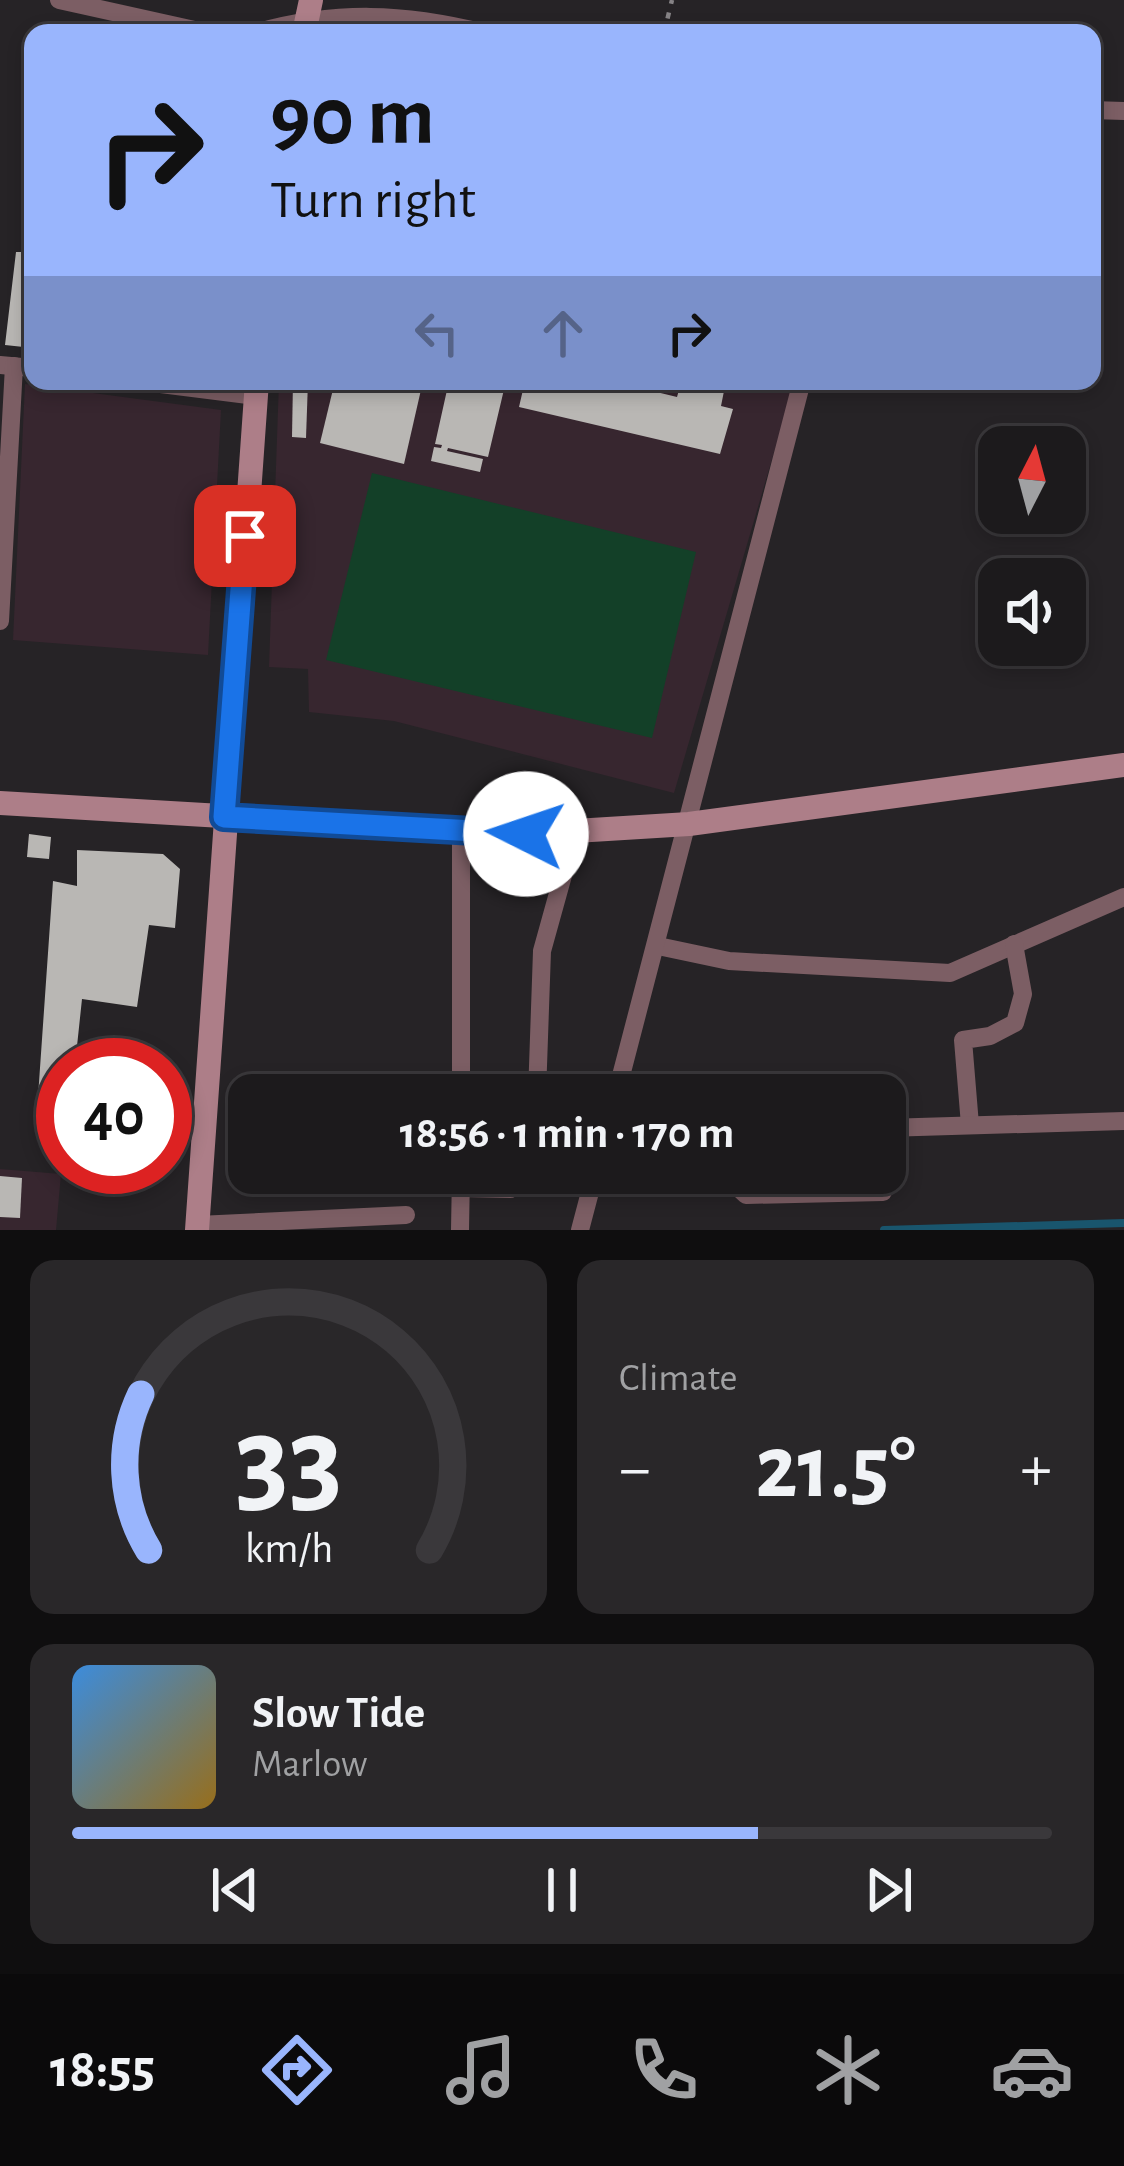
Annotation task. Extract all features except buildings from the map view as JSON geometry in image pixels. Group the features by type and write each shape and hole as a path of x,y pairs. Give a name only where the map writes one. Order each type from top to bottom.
{"street":[{"path":"59,0 167,24"},
{"path":"308,17 443,24"},
{"path":"0,621 16,366"},
{"path":"256,390 198,1228 406,1215"},
{"path":"800,390 689,824 652,948 729,961 950,973 1124,897"},
{"path":"0,803 526,834 689,824 1124,765"},
{"path":"461,830 461,1074"},
{"path":"538,1074 542,951 575,832"},
{"path":"970,1125 963,1040 990,1036 1015,1023 1023,994 1014,944"},
{"path":"622,1074 658,946"},
{"path":"906,1127 1124,1120"},
{"path":"460,1230 461,1194"},
{"path":"580,1230 589,1194"},
{"path":"745,1194 792,1194"}],"shaded area":[{"path":"25,390 70,390 221,410 208,655 13,640"},
{"path":"279,390 792,390 674,793 394,721 309,712 308,669 269,667"},
{"path":"0,1169 36,1172 36,1194 59,1194 56,1230 0,1230"}],"green space":[{"path":"372,473 696,552 652,738 326,660"}],"waterway":[{"path":"884,1230 1124,1223"}],"route":[{"path":"245,536 224,817 526,834"}]}
